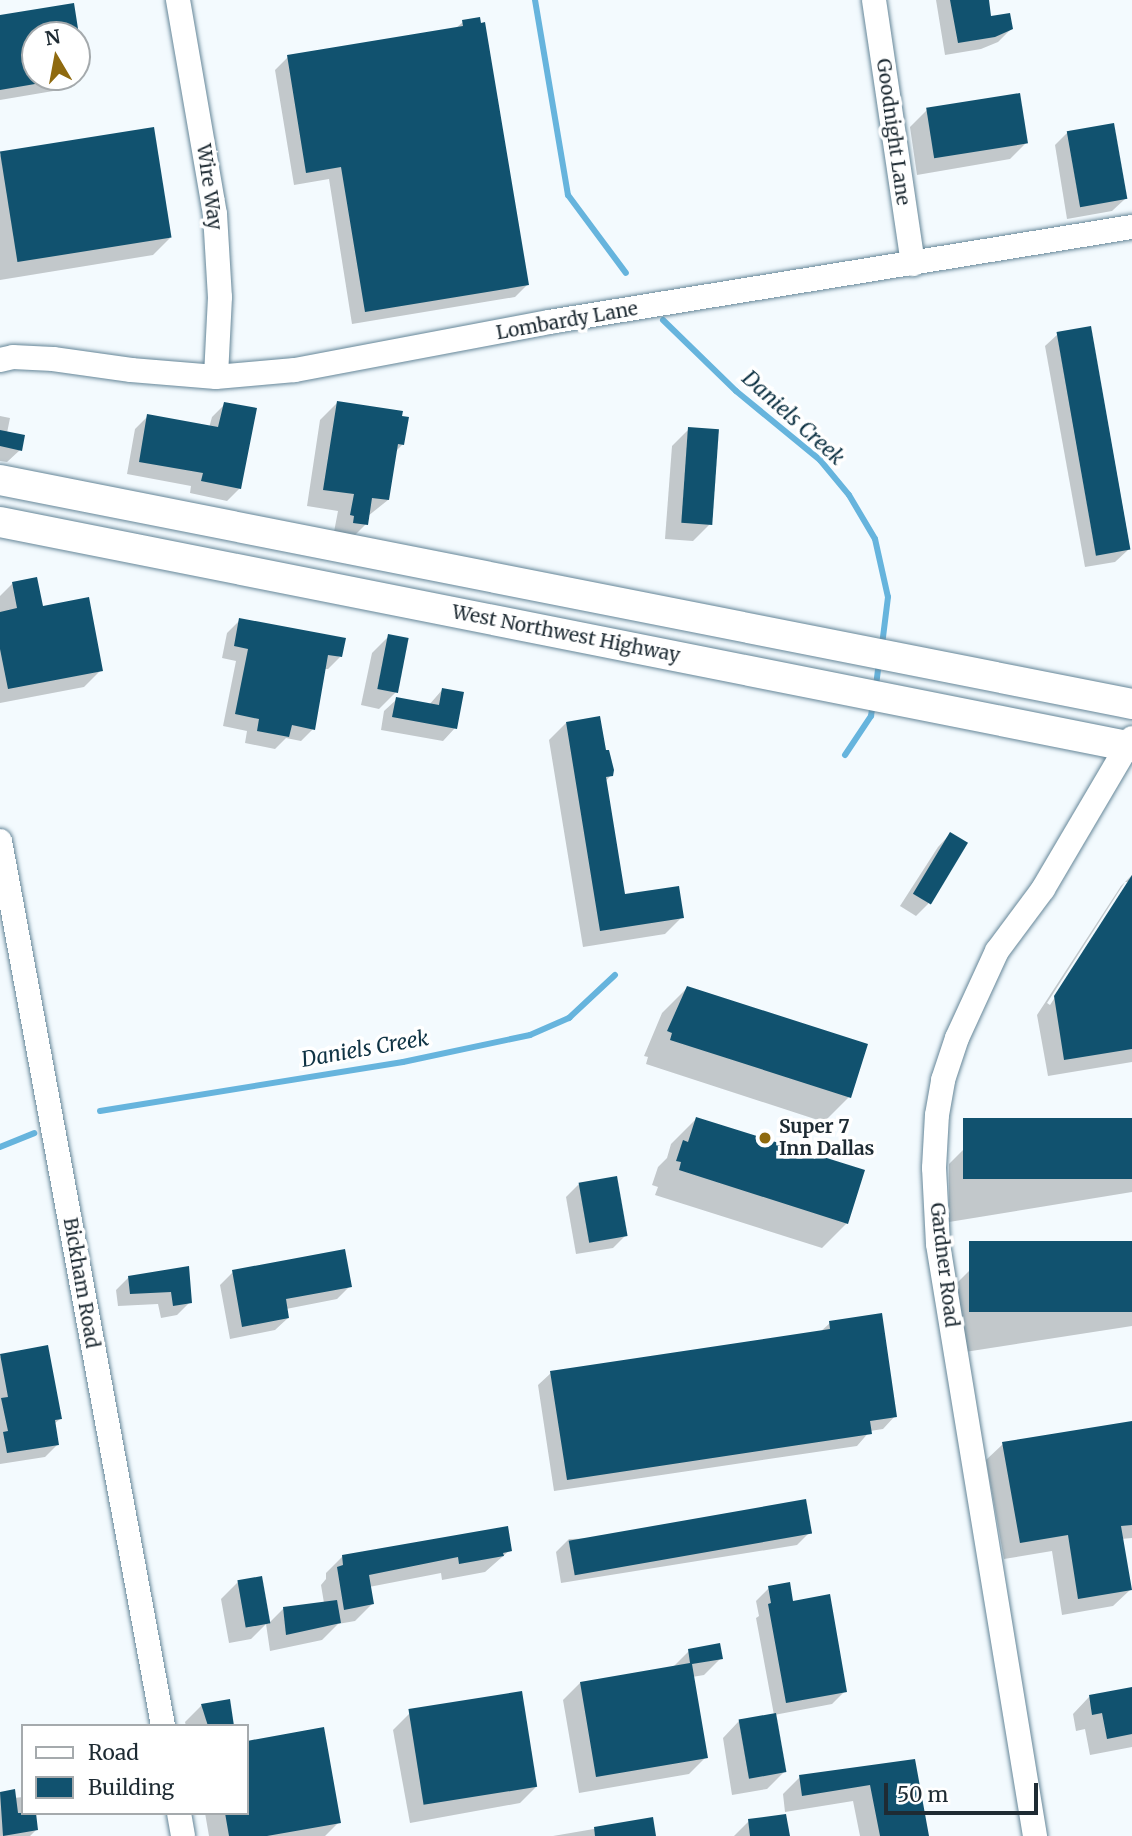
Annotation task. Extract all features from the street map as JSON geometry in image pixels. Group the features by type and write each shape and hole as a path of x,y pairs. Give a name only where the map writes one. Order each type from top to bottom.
{"main road":[{"path":"0,480 1132,704"},
{"name":"West Northwest Highway","path":"0,522 908,703 1131,744"},
{"path":"250,571 257,531"},
{"path":"515,624 524,584"}],"street":[{"name":"Wire Way","path":"178,0 215,214 220,297 216,377"},
{"name":"Goodnight Lane","path":"874,0 913,264"},
{"name":"Lombardy Lane","path":"0,360 13,357 53,359 131,370 216,377 295,370 549,322 1132,227"},
{"name":"Gardner Road","path":"1035,1836 938,1244 933,1168 937,1115 943,1080 957,1038 997,951 1043,889 1131,744"},
{"name":"Bickham Road","path":"0,841 163,1724"},
{"path":"179,1815 183,1836"}],"building":[{"path":"950,0 989,0 991,16 1010,13 1013,29 995,37 958,43"},
{"path":"74,3 77,21 21,21 21,86 0,90 0,15"},
{"path":"480,17 481,23 485,22 529,285 365,312 341,167 306,173 287,55 463,26 462,20"},
{"path":"1020,93 1028,143 934,158 926,108"},
{"path":"1114,123 1127,199 1080,207 1067,131"},
{"path":"154,127 172,238 17,262 0,151"},
{"path":"1091,326 1130,550 1096,556 1057,332"},
{"path":"337,401 403,411 402,416 409,417 404,445 398,444 389,500 372,498 368,525 353,523 354,516 350,515 354,494 323,490"},
{"path":"224,402 257,408 241,489 201,481 203,473 139,462 147,414 218,427"},
{"path":"688,427 719,429 712,525 681,523"},
{"path":"0,430 25,435 22,451 0,446"},
{"path":"37,577 43,606 89,597 103,671 8,689 0,649 0,612 17,608 12,582"},
{"path":"239,618 346,638 342,657 328,655 315,730 292,725 289,737 257,731 259,719 235,714 248,649 234,646"},
{"path":"388,634 409,638 398,693 377,689"},
{"path":"442,688 464,692 457,729 392,717 396,697 439,705"},
{"path":"600,716 606,750 609,750 614,770 613,776 606,777 625,894 679,886 684,918 600,931 566,722"},
{"path":"950,832 968,843 931,905 913,894"},
{"path":"1132,875 1132,1049 1064,1060 1054,996"},
{"path":"687,986 868,1044 851,1098 670,1040 672,1033 667,1031"},
{"path":"696,1117 865,1170 848,1224 679,1170 681,1162 676,1161 683,1140 688,1142"},
{"path":"963,1118 1132,1118 1132,1179 963,1179"},
{"path":"617,1176 628,1236 589,1243 579,1183"},
{"path":"969,1241 1132,1241 1132,1312 969,1312"},
{"path":"345,1249 352,1287 286,1299 289,1318 242,1327 232,1270"},
{"path":"189,1266 192,1303 173,1306 171,1292 130,1294 128,1276"},
{"path":"882,1313 897,1417 870,1421 872,1434 567,1480 550,1371 830,1329 829,1321"},
{"path":"48,1345 62,1419 55,1420 59,1445 7,1453 3,1432 8,1431 1,1398 8,1397 0,1354"},
{"path":"1132,1421 1132,1525 1121,1526 1132,1590 1078,1599 1068,1535 1020,1543 1002,1442"},
{"path":"806,1499 812,1533 575,1575 569,1541"},
{"path":"508,1526 512,1551 503,1553 504,1556 459,1564 458,1557 369,1575 374,1604 344,1610 337,1567 343,1565 342,1555"},
{"path":"262,1576 270,1623 246,1628 237,1580"},
{"path":"790,1582 793,1601 830,1594 847,1692 786,1703 768,1604 771,1603 768,1586"},
{"path":"337,1600 341,1623 286,1635 283,1607"},
{"path":"720,1643 723,1659 692,1664 708,1758 596,1777 580,1682 690,1663 688,1649"},
{"path":"1132,1687 1132,1734 1107,1739 1102,1713 1092,1715 1089,1695"},
{"path":"522,1691 537,1787 424,1805 408,1709"},
{"path":"230,1699 234,1724 207,1724 201,1704"},
{"path":"776,1713 786,1772 749,1779 739,1720"},
{"path":"324,1727 341,1823 267,1836 229,1836 225,1815 248,1815 248,1741"},
{"path":"915,1759 929,1836 880,1836 870,1785 802,1796 799,1775"},
{"path":"15,1789 18,1813 36,1815 38,1830 3,1836 0,1792"},
{"path":"786,1814 790,1836 750,1836 748,1819"},
{"path":"653,1817 656,1836 595,1836 594,1827"}],"waterway":[{"name":"Daniels Creek","path":"535,0 568,195 626,273"},
{"name":"Daniels Creek","path":"663,320 736,391 820,460 849,495 875,539 888,597 882,645"},
{"name":"Daniels Creek","path":"876,686 879,662"},
{"name":"Daniels Creek","path":"845,755 871,716 873,704"},
{"name":"Daniels Creek","path":"100,1111 403,1062 530,1035 569,1018 615,975"},
{"name":"Daniels Creek","path":"0,1147 34,1133"}],"place":[{"name":"Super 7 Inn Dallas","path":"765,1138"}]}
